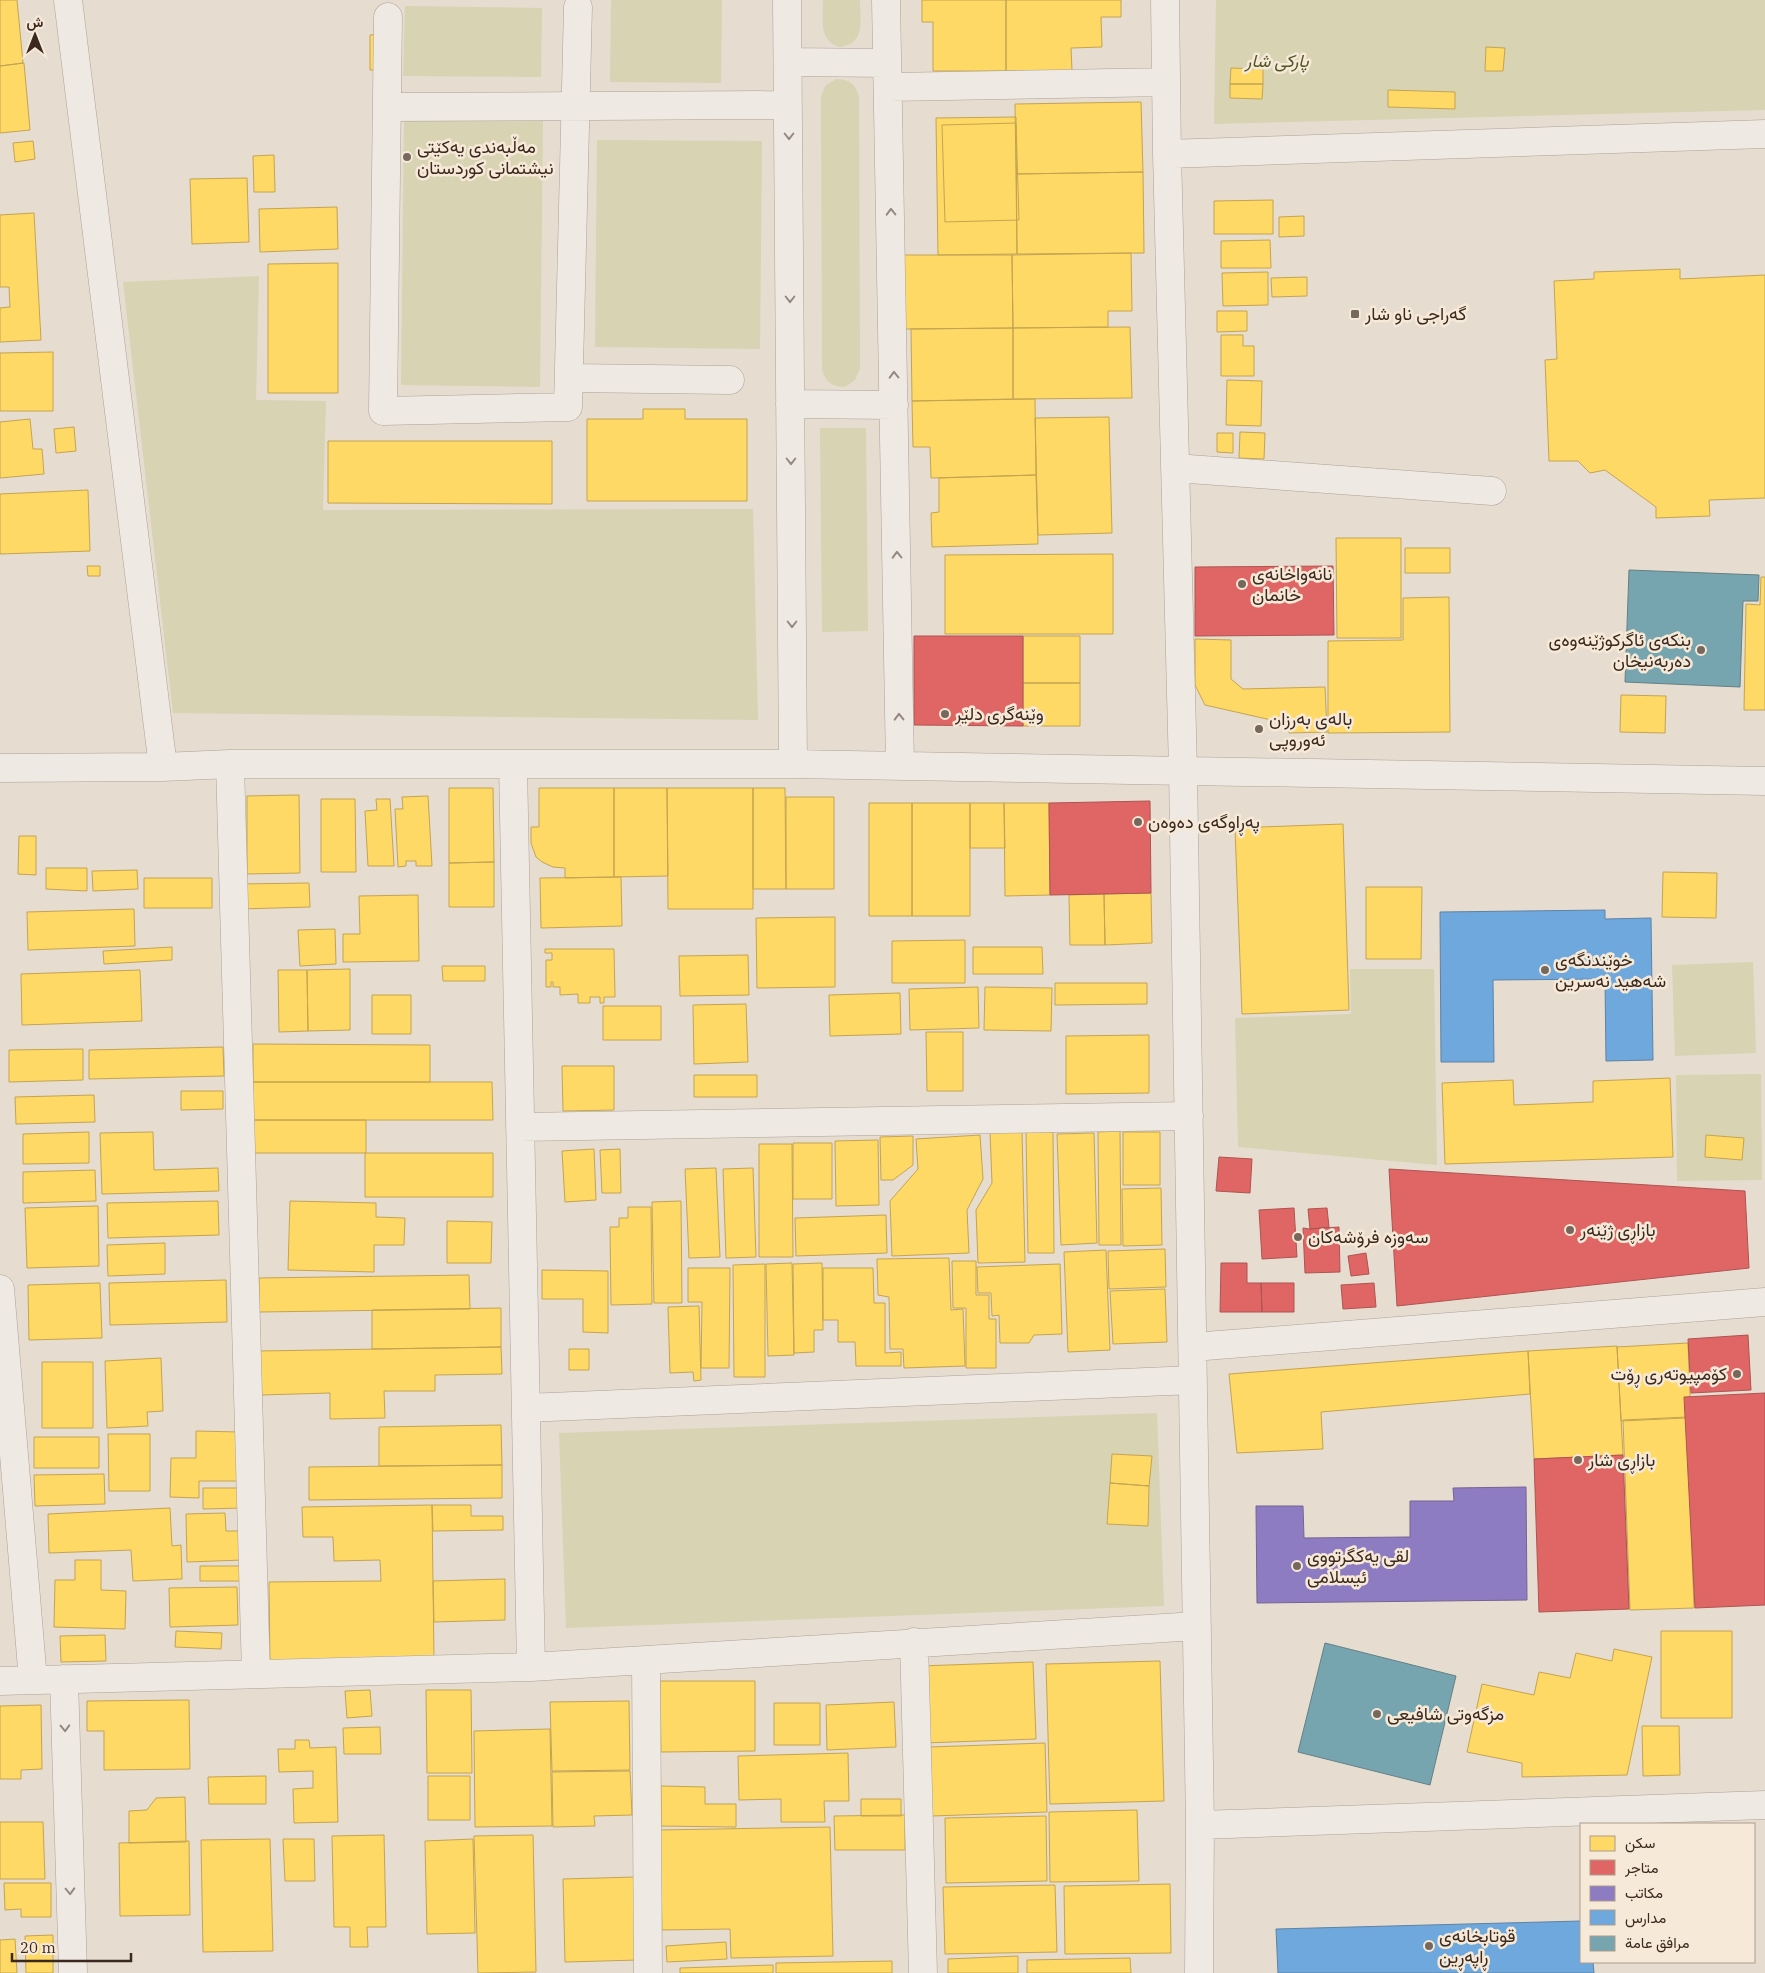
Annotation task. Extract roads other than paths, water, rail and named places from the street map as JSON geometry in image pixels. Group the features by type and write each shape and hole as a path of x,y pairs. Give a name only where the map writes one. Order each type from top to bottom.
{"street":[{"path":"68,0 163,767"},
{"path":"787,0 793,764"},
{"path":"886,0 900,766"},
{"path":"1165,0 1167,154 1184,770 1200,1825 1199,1973"},
{"path":"388,17 384,411 568,407 578,7"},
{"path":"788,62 888,75 1166,82"},
{"path":"387,107 788,105"},
{"path":"1167,154 1765,134"},
{"path":"569,378 730,380"},
{"path":"790,404 894,405"},
{"path":"1175,468 1492,491"},
{"path":"230,764 256,1674"},
{"path":"0,768 163,767 230,764 793,764 1765,781"},
{"path":"513,765 531,1667"},
{"path":"520,1127 1189,1116"},
{"path":"0,1288 33,1680"},
{"path":"1193,1347 1765,1302"},
{"path":"526,1408 1193,1380"},
{"path":"0,1681 531,1667 1197,1626"},
{"path":"914,1642 923,1973"},
{"path":"646,1660 648,1973"},
{"path":"64,1680 73,1973"},
{"path":"1200,1825 1765,1805"}],"place":[{"name":"مەڵبەندی یەکێتی نیشتمانی کوردستان","path":"407,157"},
{"name":"گەراجی ناو شار","path":"1355,314"},
{"name":"نانەواخانەی خانمان","path":"1242,584"},
{"name":"بنکەی ئاگرکوژێنەوەی دەربەنیخان","path":"1701,650"},
{"name":"وێنەگری دلێر","path":"945,714"},
{"name":"بالەی بەرزان ئەوروپی","path":"1259,729"},
{"name":"پەڕاوگەی دەوەن","path":"1138,822"},
{"name":"خوێندنگەی شەهید نەسرین","path":"1545,970"},
{"name":"بازاڕی ژێنەر","path":"1570,1230"},
{"name":"سەوزە فرۆشەکان","path":"1298,1237"},
{"name":"کۆمپیوتەری ڕۆت","path":"1737,1374"},
{"name":"بازاڕی شار","path":"1578,1460"},
{"name":"لقی یەکگرتووی ئیسلامی","path":"1297,1566"},
{"name":"مزگەوتی شافیعی","path":"1377,1714"},
{"name":"قوتابخانەی ڕاپەڕین","path":"1429,1946"}],"park label":[{"name":"پاركى شار","path":"1277,61"}]}
